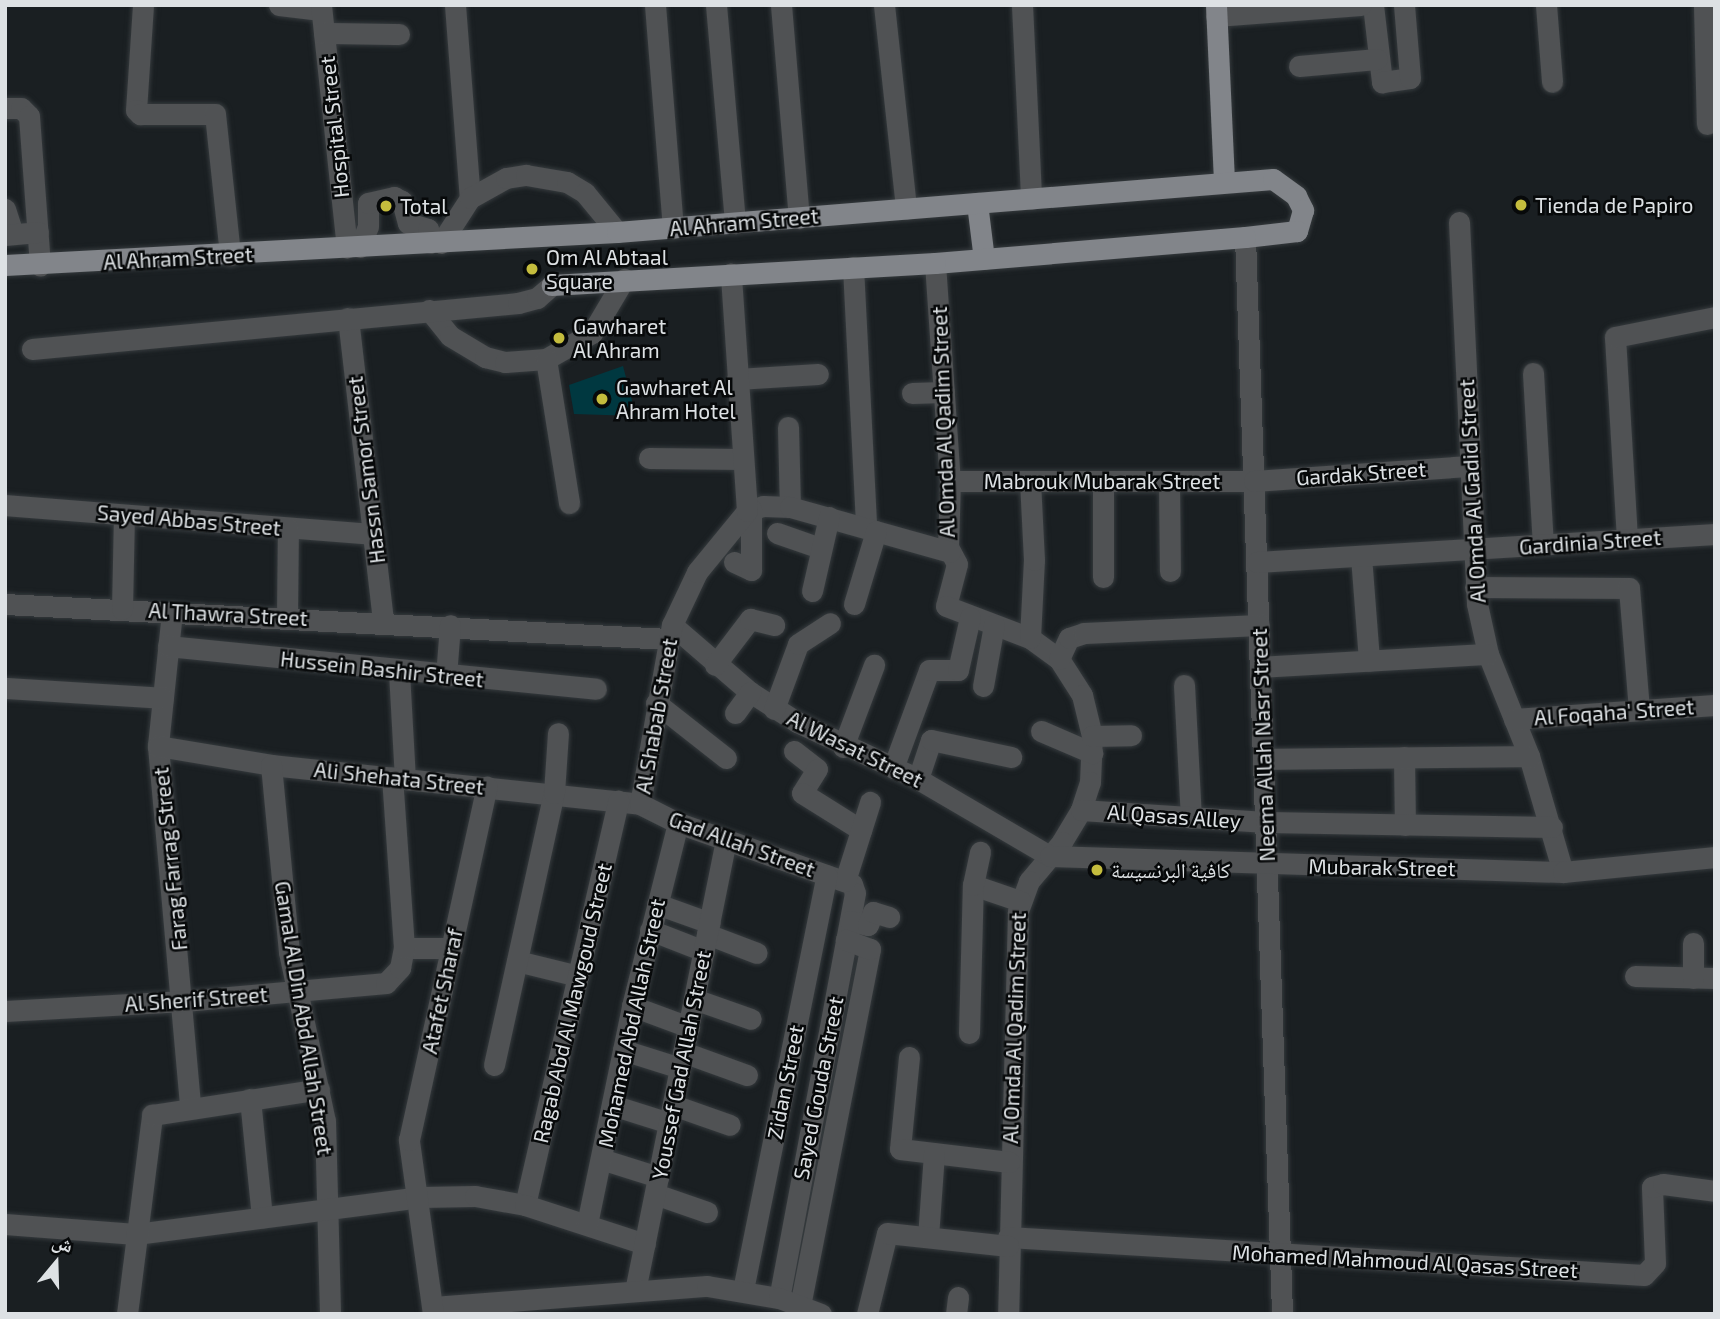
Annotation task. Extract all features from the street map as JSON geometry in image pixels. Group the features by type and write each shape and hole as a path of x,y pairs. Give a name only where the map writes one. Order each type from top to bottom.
{"main road":[{"path":"1216,11 1224,182"},
{"name":"Al Ahram Street","path":"7,250 40,266 617,232 1273,179 1301,202 1304,217 1297,231 1245,237"},
{"path":"977,203 984,259"},
{"path":"552,285 935,263 1245,237"}],"street":[{"path":"143,5 136,110 140,114 215,114 230,255"},
{"path":"279,5 321,7"},
{"path":"455,5 470,198"},
{"path":"654,5 673,228"},
{"path":"716,5 735,223"},
{"path":"781,5 799,218"},
{"path":"884,5 905,209"},
{"path":"1022,5 1031,199"},
{"path":"1216,11 1361,5"},
{"path":"1373,5 1379,82 1409,79 1404,5"},
{"path":"1546,5 1552,82"},
{"path":"1704,5 1707,124"},
{"name":"Hospital Street","path":"321,7 353,248"},
{"path":"324,33 399,34"},
{"path":"1299,66 1377,59"},
{"path":"5,108 22,108 29,116 40,266"},
{"path":"353,248 368,226 368,203 385,198 402,201 408,223 424,226 436,243 470,198 506,178 547,176 584,192 617,232"},
{"path":"5,209 7,250 38,232"},
{"name":"Al Omda Al Gadid Street","path":"1459,222 1475,587 1488,654 1529,755 1563,872"},
{"name":"Neema Allah Nasr Street","path":"1245,237 1282,1314"},
{"name":"Al Omda Al Qadim Street","path":"935,263 950,481 950,552 957,564 946,606 1030,638 1059,659 1082,695 1092,745 1081,810 1050,856 1029,881 1020,901 1009,1162 1008,1314"},
{"path":"853,267 871,529 854,604"},
{"path":"731,274 751,570 734,562"},
{"path":"429,310 450,336 485,357 505,362 546,359 592,333 624,279"},
{"path":"32,349 528,301 552,285"},
{"path":"1627,539 1615,337 1715,317"},
{"name":"Hassn Samor Street","path":"348,318 383,621"},
{"path":"546,359 569,503"},
{"path":"1533,373 1543,545"},
{"path":"737,379 818,374"},
{"path":"912,393 944,392"},
{"path":"788,427 790,507"},
{"path":"649,458 742,459"},
{"name":"Gardak Street","path":"1254,481 1468,466"},
{"name":"Mabrouk Mubarak Street","path":"950,481 1254,481"},
{"path":"1030,481 1034,559 1030,638"},
{"path":"1103,481 1104,577"},
{"path":"1169,481 1170,571"},
{"name":"Sayed Abbas Street","path":"5,505 374,534"},
{"path":"749,510 790,507 950,552"},
{"name":"Al Shabab Street","path":"640,804 670,632 697,572 749,510"},
{"path":"122,609 124,515"},
{"path":"812,591 829,517"},
{"path":"287,617 288,528"},
{"path":"777,533 820,548"},
{"name":"Gardinia Street","path":"1256,562 1715,534"},
{"path":"1361,556 1370,661"},
{"path":"1475,587 1623,587 1631,591 1639,710"},
{"name":"Al Thawra Street","path":"5,604 450,625 670,632"},
{"name":"Farag Farrag Street","path":"172,612 158,746 184,1001 190,1107"},
{"path":"893,768 929,670 958,670 970,617"},
{"path":"715,665 750,618 774,625"},
{"path":"774,709 798,644 830,623"},
{"path":"446,676 450,625"},
{"path":"983,687 994,625"},
{"path":"1059,659 1069,638 1084,632 1259,625"},
{"name":"Al Wasat Street","path":"670,632 774,709 843,747 918,779 1050,856"},
{"name":"Hussein Bashir Street","path":"168,646 399,672 596,689"},
{"path":"1260,667 1488,654"},
{"path":"843,747 874,665"},
{"path":"399,672 404,948 452,948"},
{"path":"1184,684 1191,818"},
{"path":"5,688 163,698"},
{"path":"735,713 750,692"},
{"path":"656,702 726,758"},
{"name":"Al Foqaha' Street","path":"1514,719 1715,705"},
{"path":"1041,731 1092,745 1131,735"},
{"path":"494,1065 554,793 558,733"},
{"path":"918,779 931,740 1011,757"},
{"name":"Ali Shehata Street","path":"158,746 271,765 640,804"},
{"path":"794,751 817,769 802,793 862,830"},
{"path":"1264,758 1529,755"},
{"path":"1404,757 1405,825"},
{"name":"Gamal Al Din Abd Allah Street","path":"271,765 286,931 319,1089 327,1151 330,1314"},
{"name":"Atafet Sharaf","path":"433,1310 421,1196 410,1140 487,786"},
{"name":"Ragab Abd Al Mawgoud Street","path":"526,1205 618,801"},
{"name":"Zidan Street","path":"743,1290 836,878 862,830 870,802"},
{"name":"Gad Allah Street","path":"640,804 678,822 836,878"},
{"name":"Al Qasas Alley","path":"1081,810 1266,822 1552,827"},
{"name":"Mohamed Abd Allah Street","path":"587,1224 632,1006 678,822"},
{"name":"Youssef Gad Allah Street","path":"635,1291 726,839"},
{"path":"969,1033 973,885 980,852"},
{"name":"Mubarak Street","path":"1050,856 1268,865 1563,872 1715,857"},
{"name":"Sayed Gouda Street","path":"779,1298 855,890 836,878"},
{"path":"973,885 1020,901"},
{"path":"657,904 707,936"},
{"path":"848,930 868,925 873,912 889,917"},
{"path":"650,930 707,936 757,953"},
{"path":"800,1306 870,949 848,930"},
{"path":"1693,943 1693,978"},
{"name":"Al Sherif Street","path":"5,1011 184,1001 386,983 400,968 404,948"},
{"path":"517,961 578,976"},
{"path":"1635,976 1715,978"},
{"path":"694,999 751,1019"},
{"path":"632,1006 689,1027"},
{"path":"623,1051 682,1060 747,1075"},
{"path":"909,1057 899,1147 1009,1162"},
{"path":"127,1314 149,1120 158,1112 319,1089"},
{"path":"250,1099 262,1217"},
{"path":"612,1105 730,1125"},
{"path":"928,1237 934,1153"},
{"path":"601,1159 707,1212"},
{"name":"Mohamed Mahmoud Al Qasas Street","path":"867,1314 886,1234 1644,1275 1655,1263 1649,1194 1652,1187 1663,1184 1715,1191"},
{"path":"5,1224 136,1234 421,1196 475,1196 526,1205 645,1244"},
{"path":"433,1310 553,1306 635,1291 707,1286 779,1298 821,1314"}],"building":[{"name":"Gawharet Al Ahram Hotel","path":"623,366 636,416 574,414 569,385"}],"place":[{"name":"Tienda de Papiro","path":"1521,205"},
{"name":"Total","path":"386,206"},
{"name":"Om Al Abtaal Square","path":"532,269"},
{"name":"Gawharet Al Ahram","path":"559,338"},
{"name":"Gawharet Al Ahram Hotel","path":"602,399"},
{"name":"كافية البرنسيسة","path":"1097,870"}]}
